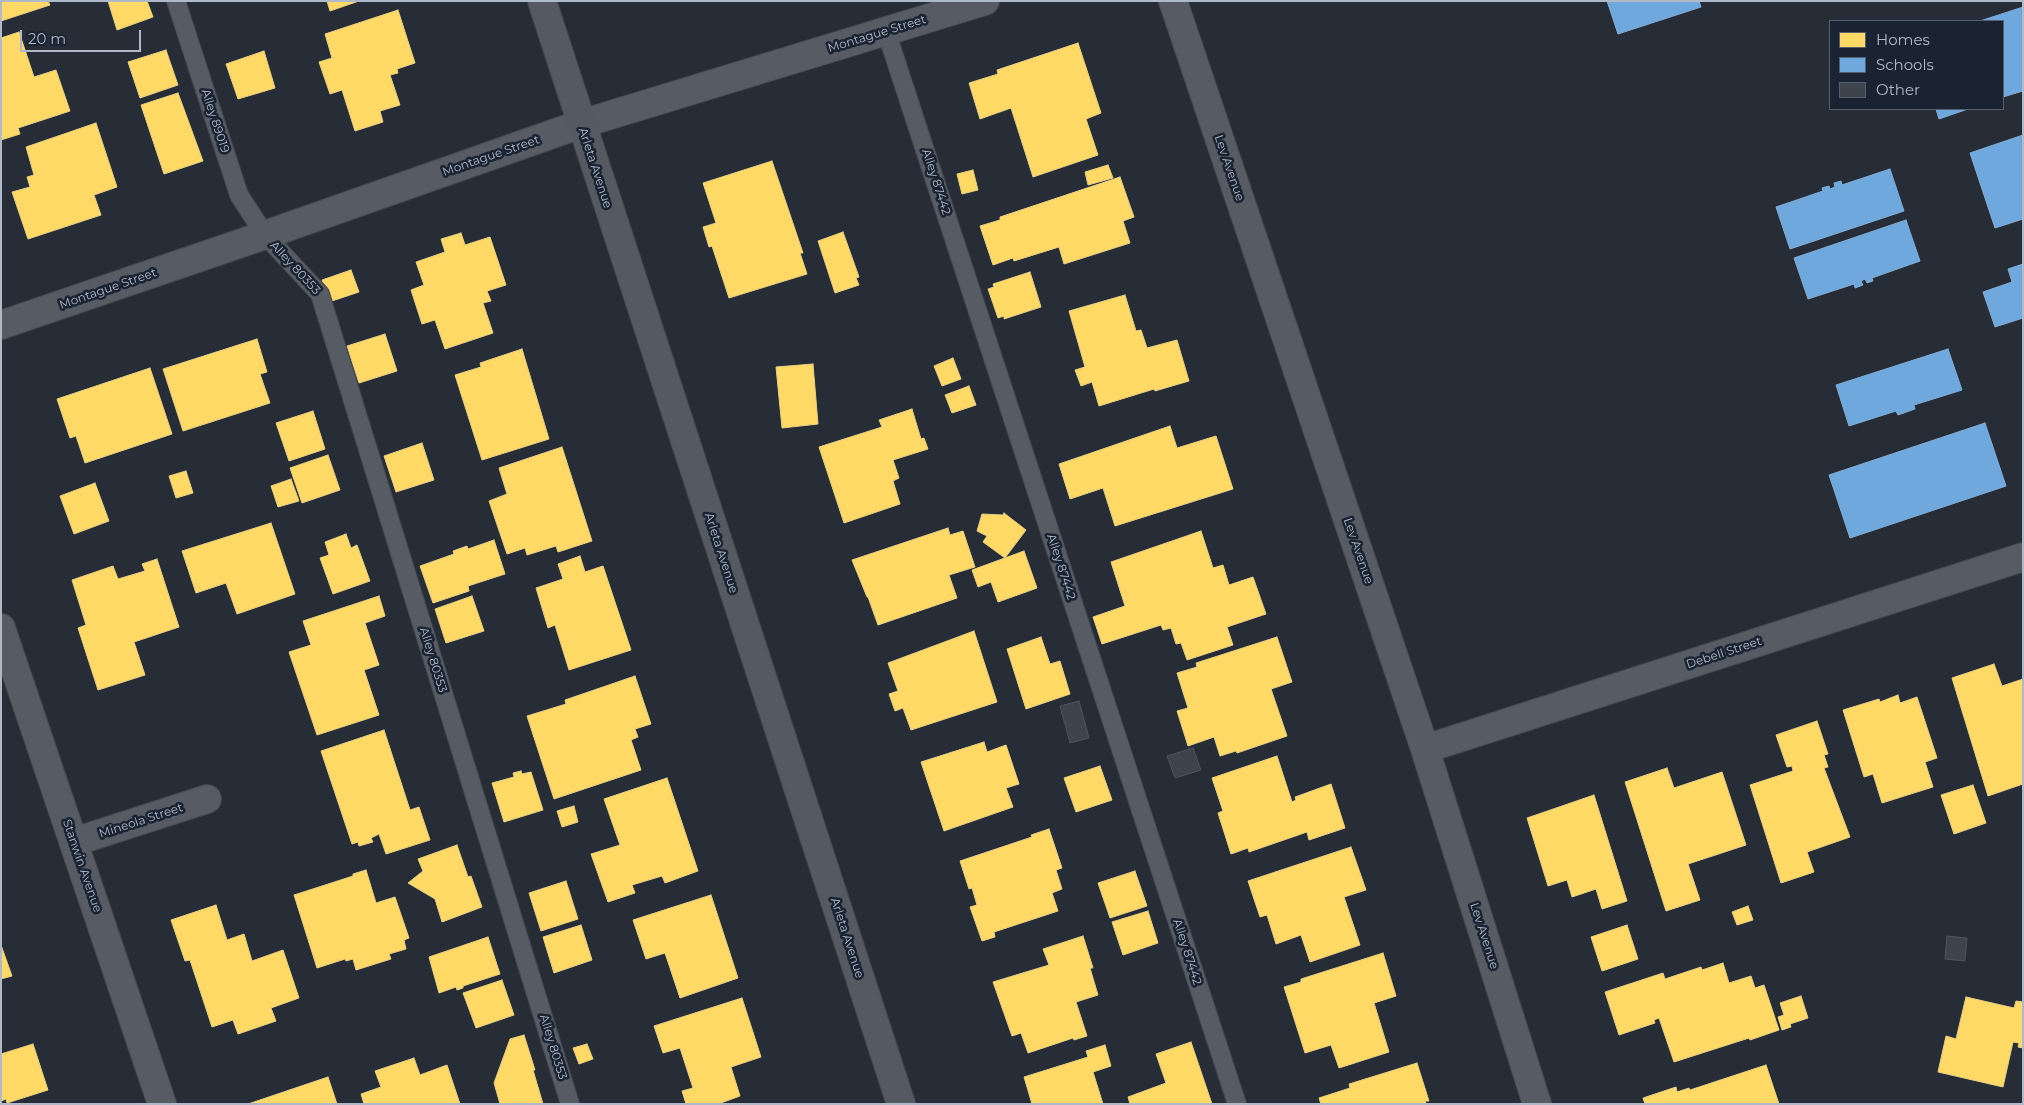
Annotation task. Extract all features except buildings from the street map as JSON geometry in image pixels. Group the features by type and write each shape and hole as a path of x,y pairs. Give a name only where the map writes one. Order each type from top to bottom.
{"main road":[{"name":"Arleta Avenue","path":"542,1 901,1104"}],"street":[{"name":"Montague Street","path":"1,325 581,124 985,1"},
{"name":"Lev Avenue","path":"1173,1 1425,749 1537,1104"},
{"name":"Debell Street","path":"1425,749 2023,557"},
{"name":"Stanwin Avenue","path":"1,628 162,1104"},
{"name":"Mineola Street","path":"74,842 207,799"}],"lane":[{"name":"Alley 89019","path":"176,1 239,195 265,235"},
{"name":"Alley 87442","path":"886,31 1237,1104"},
{"name":"Alley 80353","path":"265,235 320,294 570,1104"}]}
